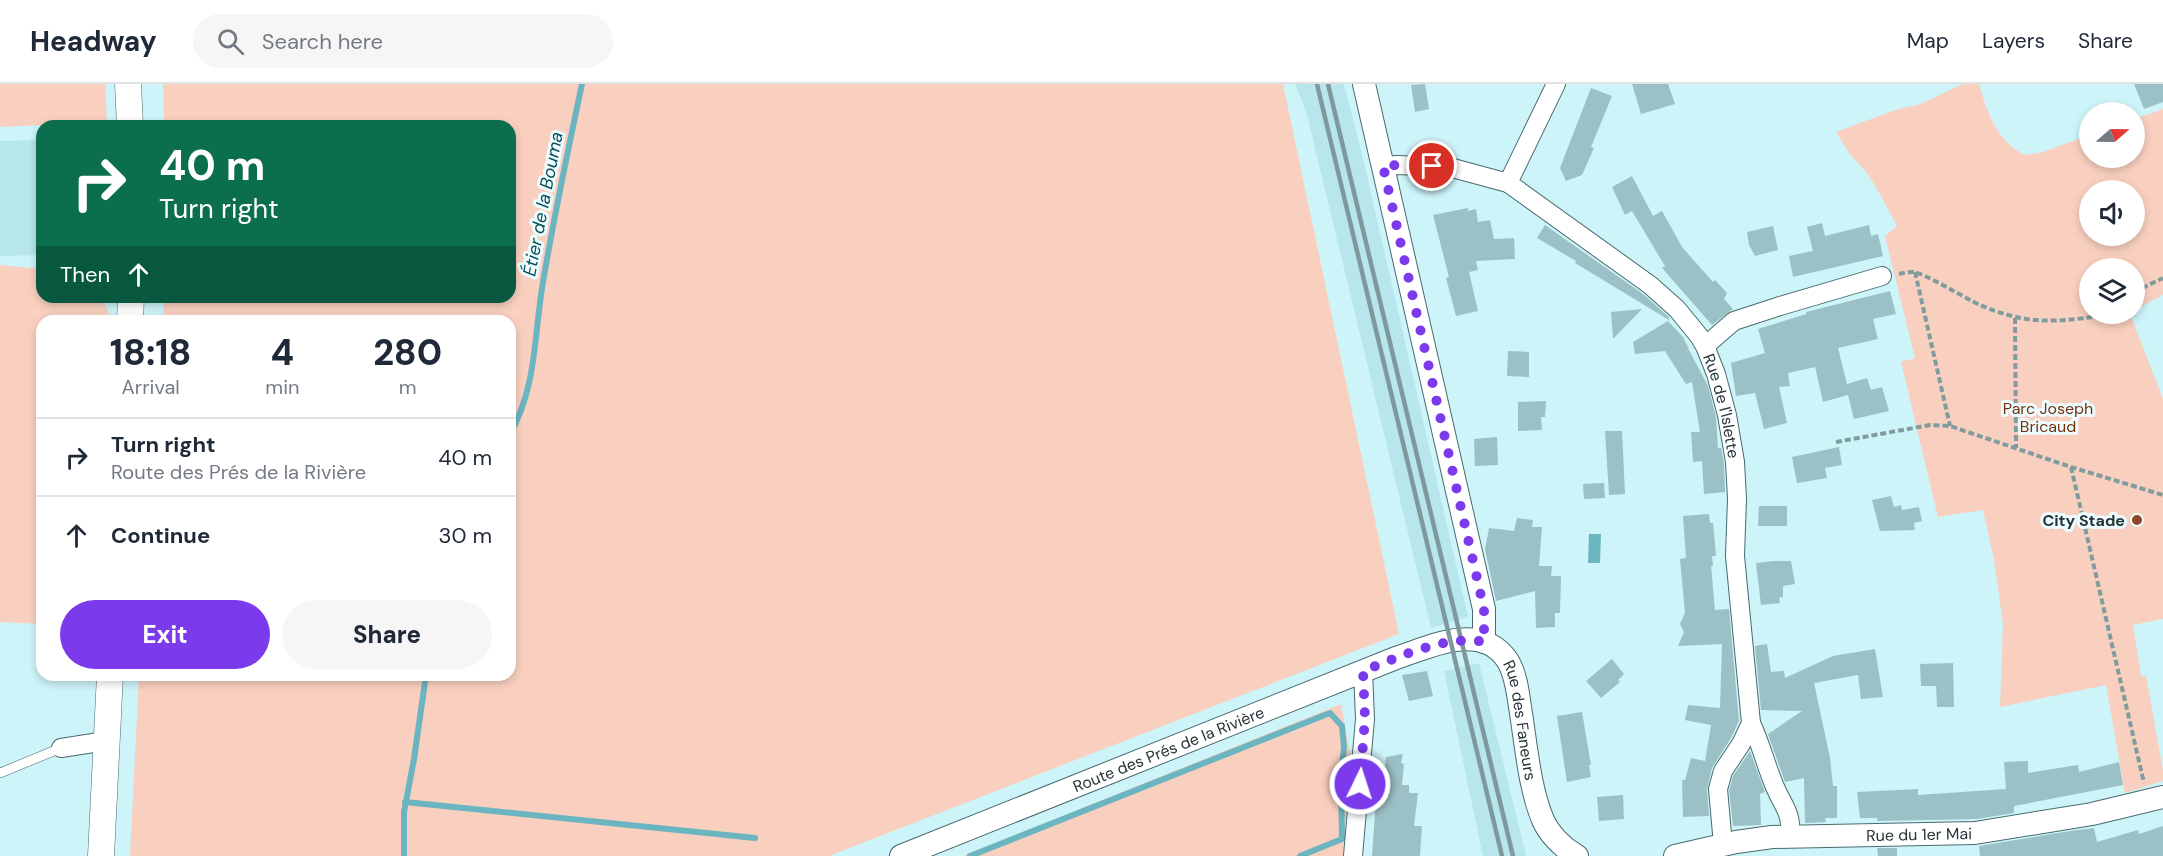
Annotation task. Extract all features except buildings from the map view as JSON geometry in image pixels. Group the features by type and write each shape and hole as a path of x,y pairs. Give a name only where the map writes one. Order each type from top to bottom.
{"main road":[{"path":"128,84 130,120"},
{"path":"101,856 110,681"}],"street":[{"name":"Rue des Faneurs","path":"1364,84 1484,609 1484,642 1499,651 1510,665 1534,789 1543,821 1554,837 1576,856"},
{"path":"1508,183 1556,84"},
{"name":"Rue de l'Islette","path":"1383,166 1449,167 1508,183 1650,285 1677,309 1699,336 1716,374 1727,415 1735,462 1737,499 1735,556 1751,723 1759,739 1775,788 1790,814 1791,836"},
{"path":"1705,346 1734,321 1882,276"},
{"name":"Route des Prés de la Rivière","path":"901,856 1363,671 1436,645 1461,640 1484,642"},
{"path":"1353,856 1365,718 1363,671"},
{"path":"1732,848 1718,789 1723,771 1741,744 1751,723"},
{"path":"61,748 106,741"},
{"name":"Rue du 1er Mai","path":"1675,856 1732,848 1791,836 1975,833 2092,814 2156,799"}],"lane":[{"path":"0,773 61,748"}],"path":[{"path":"1915,272 1950,426"},
{"path":"1882,276 1915,272 1980,305 2015,318 2038,322 2079,319"},
{"path":"2145,287 2163,278"},
{"path":"2015,318 2016,448"},
{"path":"1836,442 1930,425 1950,426 2163,495"},
{"path":"2071,467 2156,799"}],"shaded area":[{"path":"1295,84 1344,84 1362,154 1468,617 1431,628 1306,111"},
{"path":"36,140 36,255 0,256 0,141"},
{"path":"1589,534 1601,534 1600,563 1588,563"},
{"path":"1479,663 1526,856 1483,856 1444,671"}],"green space":[{"path":"0,84 105,84 107,120 36,120 36,125 0,127"},
{"path":"163,84 1283,84 1399,634 829,856 130,856 139,681 516,681 516,315 163,315 164,303 516,303 516,120 164,120"},
{"name":"Parc Joseph Bricaud","path":"1963,84 1979,84 1994,125 2007,142 2025,155 2043,152 2079,139 2079,168 2145,168 2145,115 2163,109 2163,295 2145,305 2145,258 2079,258 2079,324 2134,324 2163,399 2163,619 2133,625 2141,676 2146,676 2163,781 2125,793 2106,685 2000,707 2003,624 1994,560 1983,510 1938,517 1901,362 1915,358 1885,236 1897,226 1876,187 1864,169 1850,155 1836,132 1895,110 1921,104"},
{"path":"0,265 36,268 36,303 104,303 110,315 36,315 36,624 0,622"},
{"path":"1341,704 1351,759 1346,856 963,856"}],"waterway":[{"name":"Étier de la Bouma","path":"516,422 530,379 547,257 582,84"},
{"name":"Étier de la Bouma","path":"404,856 404,812 425,681"},
{"path":"970,856 1330,713 1342,726 1344,747 1341,776 1342,839 1300,856"},
{"path":"405,802 755,838"}],"railway":[{"path":"1317,84 1502,856"},
{"path":"1328,84 1513,856"}],"place":[{"name":"City Stade","path":"2137,520"}],"route":[{"path":"1360,784 1365,718 1363,671 1436,645 1461,640 1484,642 1484,609 1383,166 1432,166"}]}
